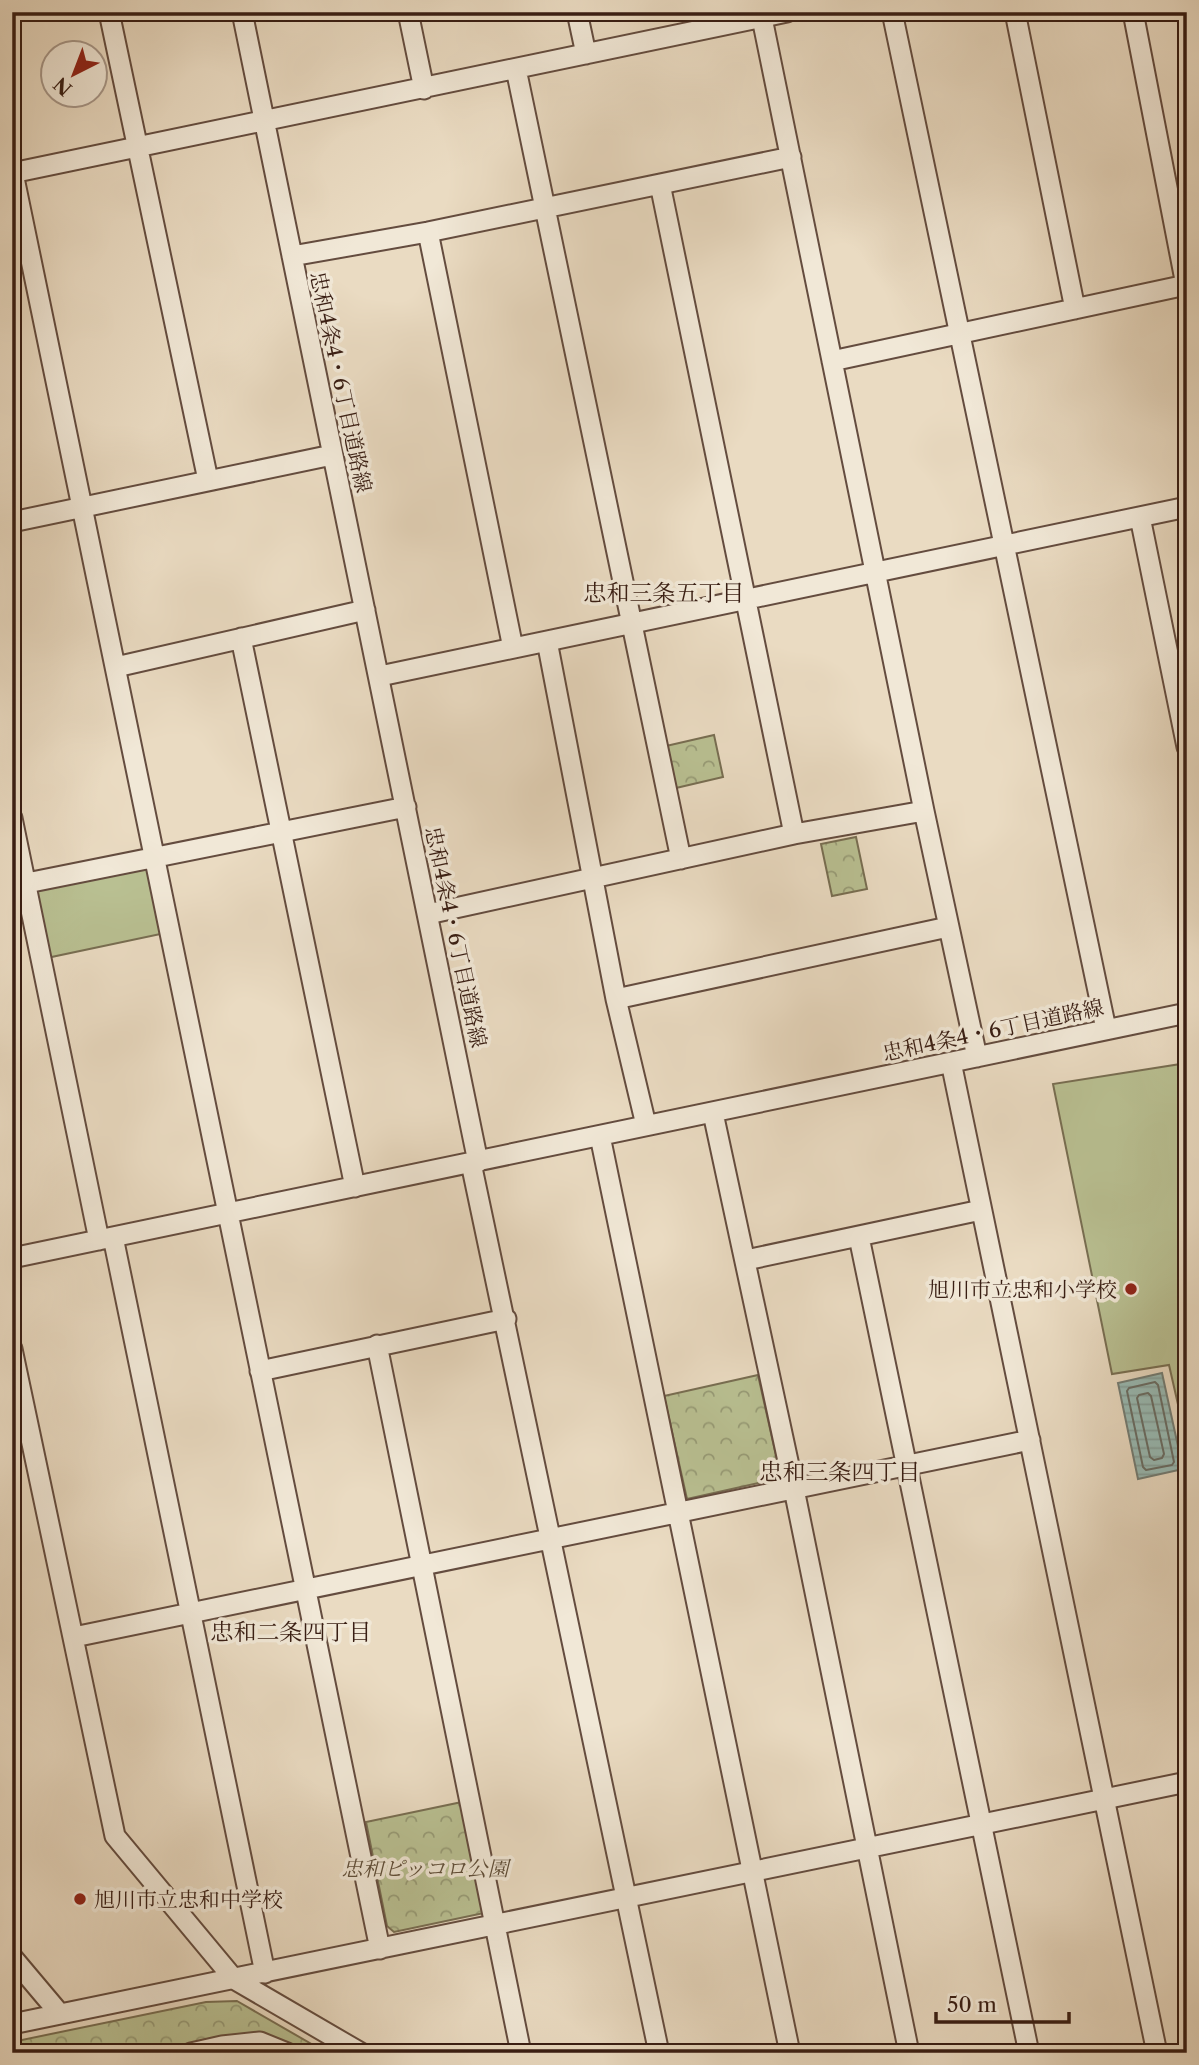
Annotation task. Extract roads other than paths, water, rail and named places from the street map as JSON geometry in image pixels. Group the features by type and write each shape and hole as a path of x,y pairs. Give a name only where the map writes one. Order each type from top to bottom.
{"street":[{"path":"109,12 208,480"},
{"name":"忠和4条4・6丁目道路線","path":"242,12 332,456 380,676 475,1162 1187,1013"},
{"path":"408,12 425,89"},
{"path":"577,12 586,54"},
{"path":"380,1949 13,173 425,89 741,17 762,18 788,12"},
{"path":"892,12 962,333 1106,1029"},
{"path":"1015,12 1075,309"},
{"path":"832,361 1186,285 1133,12"},
{"path":"762,18 923,811 976,1056"},
{"path":"516,69 681,859"},
{"path":"292,256 428,232 791,157"},
{"path":"660,184 794,834"},
{"path":"428,232 513,648"},
{"path":"12,522 332,456"},
{"path":"380,676 1187,508"},
{"path":"1140,517 1187,747"},
{"path":"116,667 365,610"},
{"path":"241,638 355,1187"},
{"path":"547,641 595,878 616,999 646,1125"},
{"path":"19,884 405,807"},
{"path":"428,914 794,834 923,811"},
{"path":"12,818 19,884 106,1239 191,1613 265,1973"},
{"path":"616,999 948,927"},
{"path":"951,1062 1157,2053"},
{"path":"713,1112 794,1489 909,2053"},
{"path":"600,1136 790,2053"},
{"path":"12,1258 475,1162 659,2053"},
{"path":"746,1260 981,1210"},
{"path":"859,1237 1029,2053"},
{"path":"260,1371 506,1318"},
{"path":"377,1345 521,2053"},
{"path":"12,1349 115,1836 234,1979 361,2053"},
{"path":"74,1637 1030,1440"},
{"path":"12,2024 1187,1782"},
{"path":"12,1957 60,2014"},
{"path":"191,2053 260,2042 287,2053"}],"water":[{"path":"1162,1373 1183,1469 1138,1479 1118,1383"}],"place":[{"name":"旭川市立忠和小学校","path":"1131,1289"},
{"name":"旭川市立忠和中学校","path":"80,1899"}],"district":[{"name":"忠和三条五丁目","path":"664,593"},
{"name":"忠和三条四丁目","path":"840,1472"},
{"name":"忠和二条四丁目","path":"291,1632"}],"park label":[{"name":"忠和ピッコロ公園","path":"425,1868"}]}
